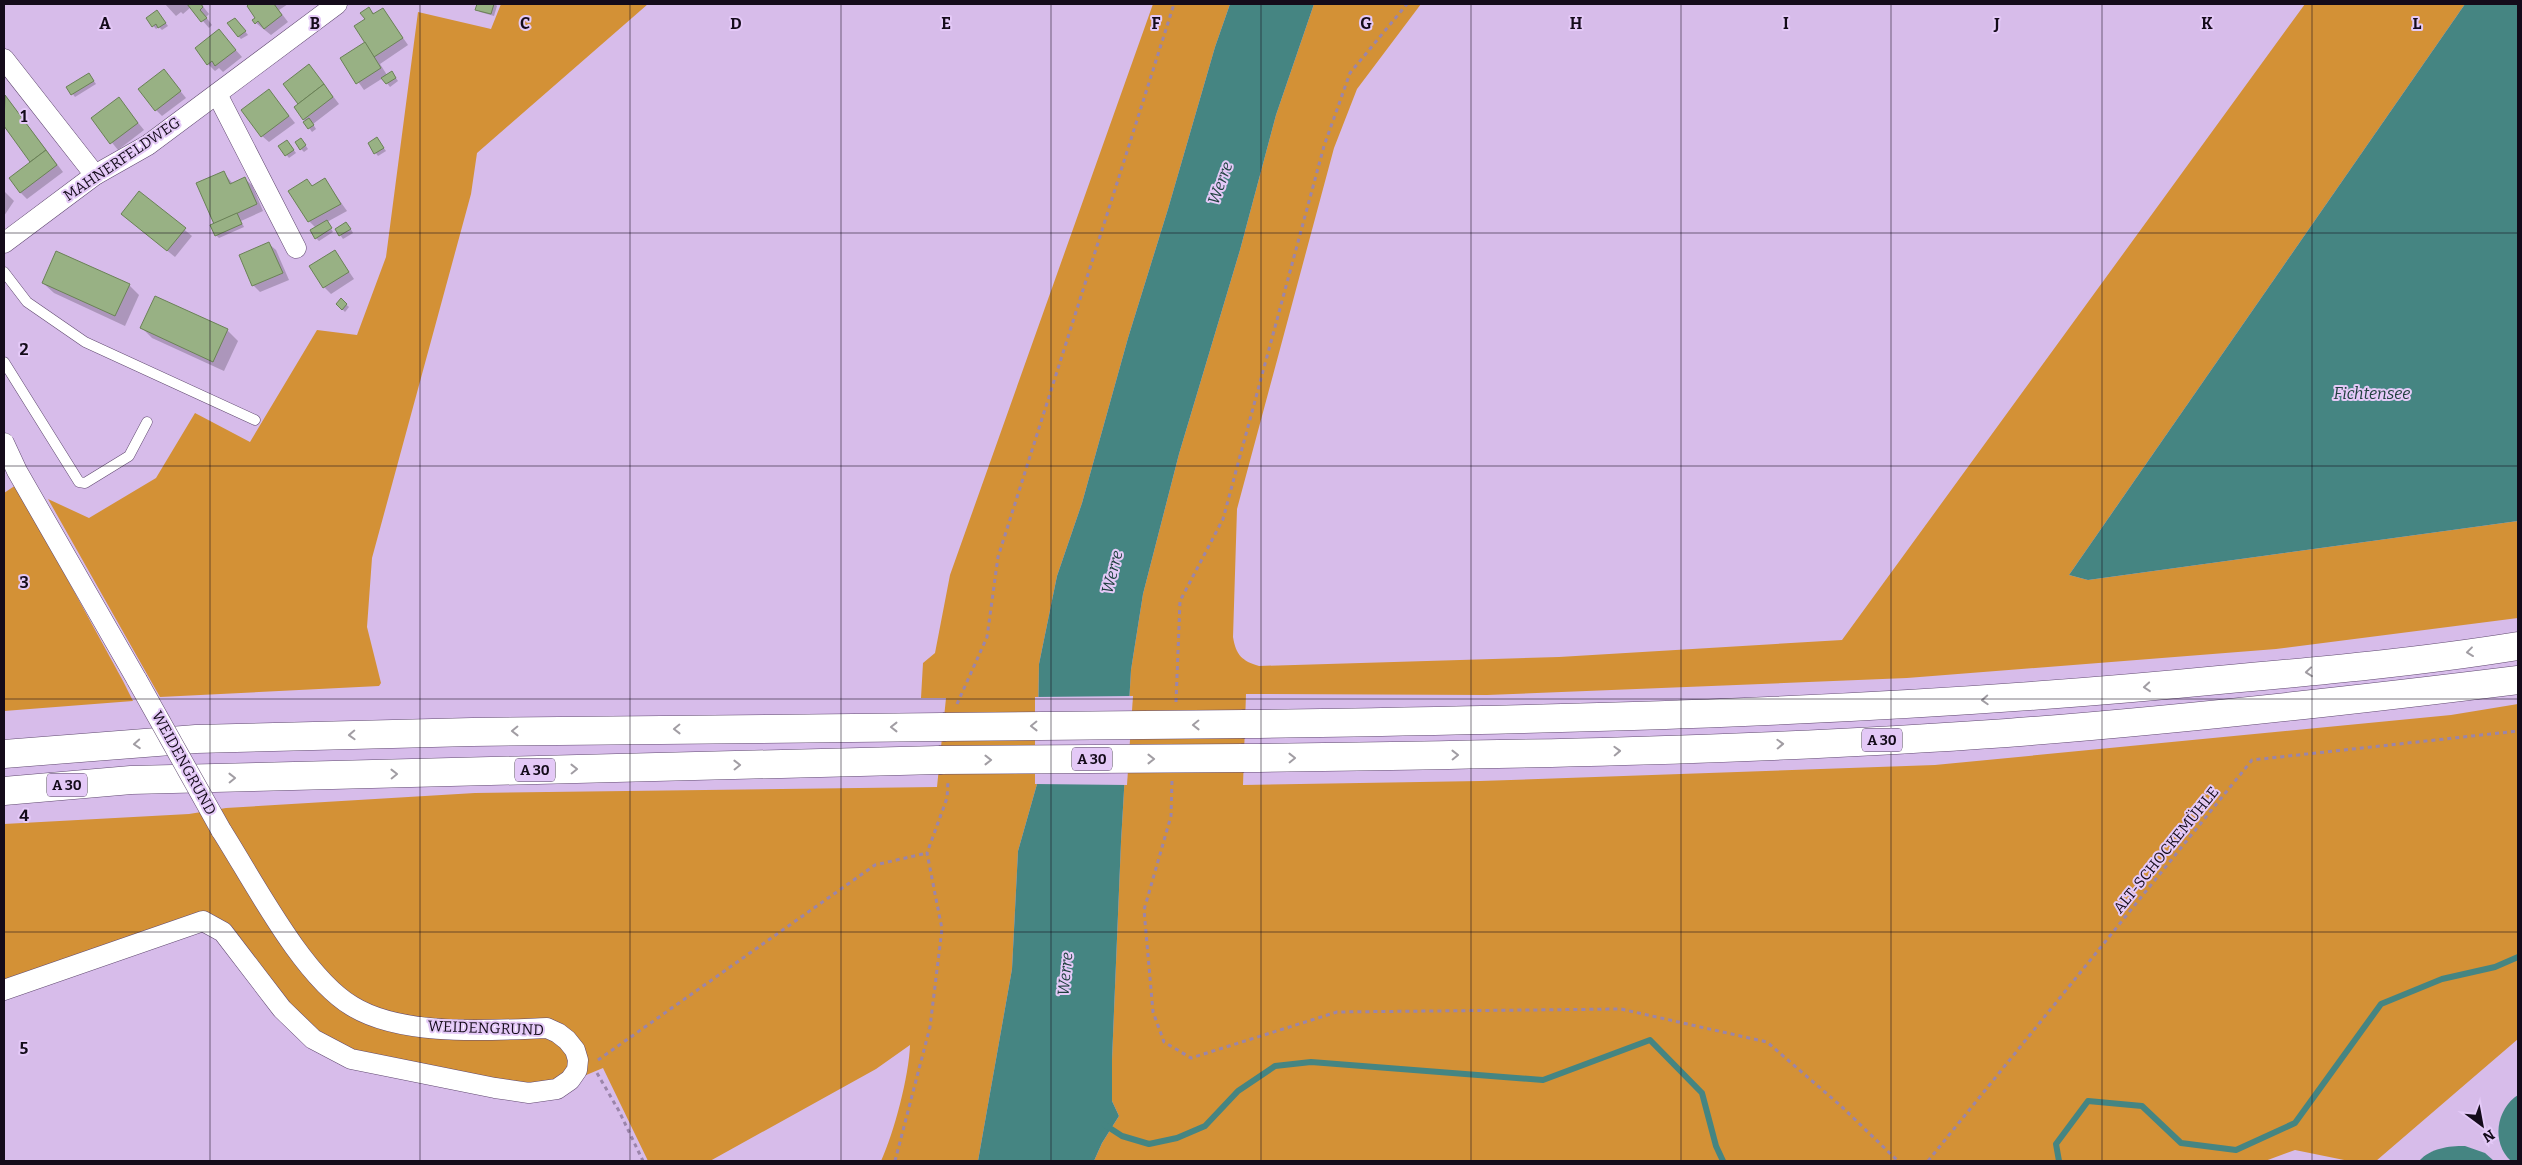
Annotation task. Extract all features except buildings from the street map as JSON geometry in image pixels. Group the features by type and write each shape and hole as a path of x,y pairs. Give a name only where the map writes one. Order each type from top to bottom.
{"highway":[{"name":"A 30","path":"4,754 216,738 602,730 1529,720 2007,699 2338,669 2518,646"},
{"name":"A 30","path":"4,791 130,780 939,760 1550,753 1841,742 2005,733 2227,714 2518,680"}],"street":[{"name":"MAHNERFELDWEG","path":"4,243 95,175 148,145 337,4"},
{"path":"4,59 95,175"},
{"path":"217,94 296,248"},
{"name":"WEIDENGRUND","path":"4,443 17,471 221,830 299,953 324,982 352,1006 387,1021 444,1030 547,1028 558,1032 575,1050 578,1060 584,1067"},
{"path":"4,990 203,920 223,932 282,1009 313,1039 351,1059 529,1093 557,1088 570,1080 584,1067"}],"lane":[{"path":"4,272 27,302 85,342 255,420"},
{"path":"4,362 79,482 85,484 129,456 147,422"}],"path":[{"path":"987,637 998,557 1174,4"},
{"path":"1175,709 1180,601 1223,519 1324,146 1350,73 1407,4"},
{"name":"ALT-SCHOCKEMÜHLE","path":"1928,1161 2252,760 2518,731"},
{"path":"1172,777 1171,816 1144,910 1153,1012 1164,1042 1191,1058 1336,1012 1621,1009 1767,1042 1841,1106 1898,1161"},
{"path":"643,1161 619,1111 584,1067 704,987 874,865 927,853 942,929 930,1028 895,1161"}],"shaded area":[{"path":"501,4 648,4 477,153 471,194 372,558 367,627 381,683 379,686 160,697 48,499 89,518 156,478 195,413 250,442 317,330 357,335 386,257 418,12 491,29"},
{"path":"1153,4 1230,4 1215,47 1128,338 1082,503 1057,576 1039,664 1037,784 1018,851 1012,969 978,1161 881,1161 900,1104 907,1072 910,1045 876,1069 710,1161 648,1161 603,1068 579,1078 528,1087 351,1057 285,1009 214,915 201,914 4,983 4,824 189,814 226,808 475,793 937,787 946,698 921,698 923,663 935,653 950,575"},
{"path":"1314,4 1421,4 1357,89 1334,148 1237,509 1233,637 1238,653 1248,662 1259,666 1559,657 1842,640 2305,4 2465,4 2069,575 2088,580 2518,521 2518,618 2276,649 1907,678 1487,695 1246,694 1243,785 1480,781 1935,765 2451,715 2518,704 2518,1039 2376,1161 2349,1161 2295,1150 2265,1161 1094,1161 1102,1143 1119,1116 1112,1101 1112,1060 1121,842 1131,670 1143,594 1179,454 1240,250 1276,115"},
{"path":"16,485 133,701 4,711 4,493"}],"water":[{"name":"Werre","path":"1230,4 1314,4 1276,115 1240,250 1179,454 1143,594 1131,670 1121,842 1112,1060 1112,1101 1119,1116 1102,1143 1094,1161 978,1161 1012,969 1018,851 1037,784 1039,664 1057,576 1082,503 1128,338 1215,47"},
{"name":"Fichtensee","path":"2465,4 2518,4 2518,521 2088,580 2069,575"},
{"path":"2518,1095 2518,1161 2511,1161 2501,1145 2499,1126 2505,1109"},
{"path":"2465,1146 2485,1153 2494,1161 2419,1161 2429,1153 2440,1149"}],"pier":[{"path":"1133,696 1127,785 1035,784 1035,697"}],"waterway":[{"path":"2059,1161 2056,1144 2088,1101 2142,1106 2181,1143 2236,1150 2295,1123 2381,1004 2442,979 2495,967 2518,957"},
{"path":"1105,1125 1122,1136 1149,1144 1177,1138 1205,1126 1238,1091 1275,1066 1311,1062 1543,1080 1650,1040 1702,1093 1716,1146 1723,1161"}]}
